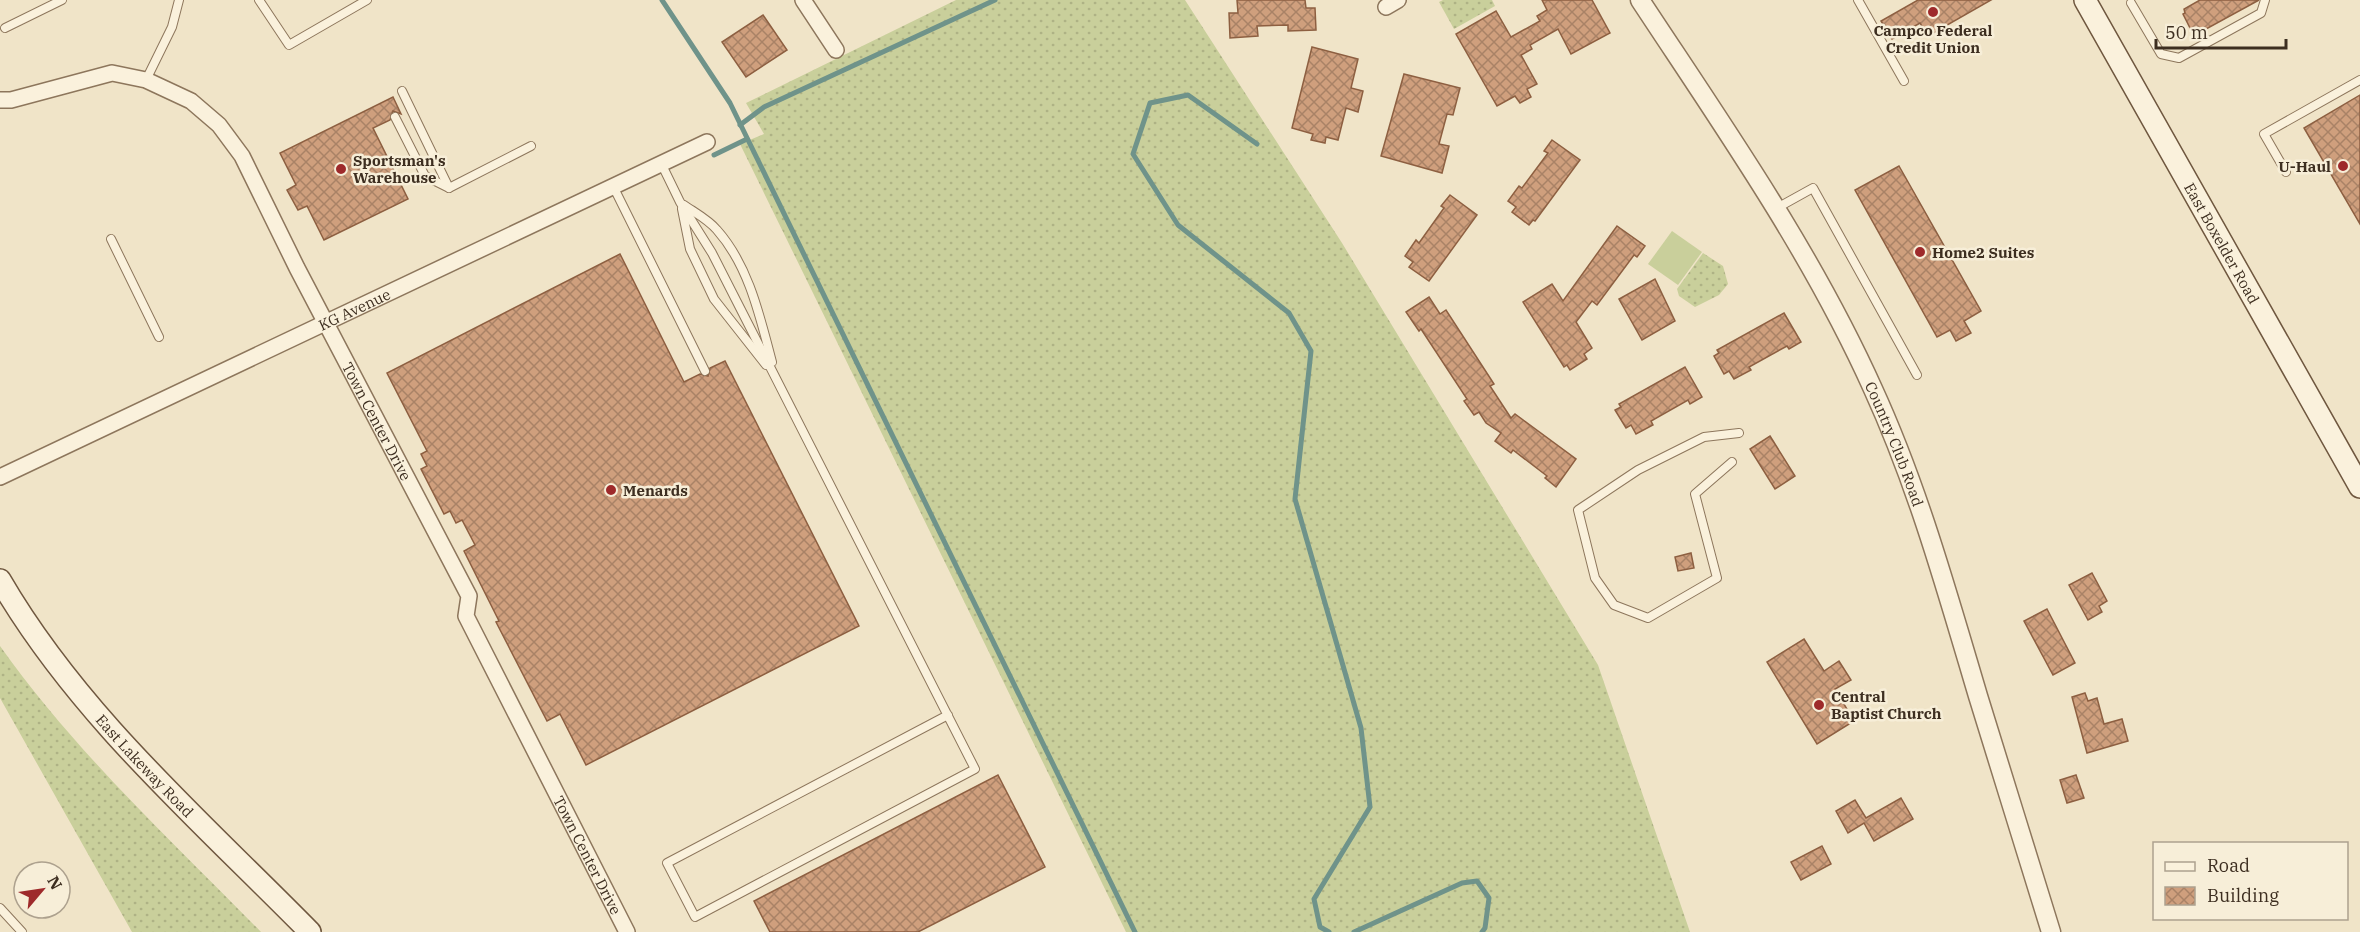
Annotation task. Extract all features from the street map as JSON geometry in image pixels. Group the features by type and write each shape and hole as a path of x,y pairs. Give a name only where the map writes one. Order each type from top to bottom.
{"main road":[{"name":"East Boxelder Road","path":"2085,0 2360,487"},
{"name":"East Lakeway Road","path":"0,579 22,618 60,670 105,724 310,932"}],"street":[{"path":"803,0 836,50"},
{"name":"Country Club Road","path":"1644,1 1806,259 1862,364 1905,466 1941,571 2051,932"},
{"name":"Town Center Drive","path":"0,100 11,100 112,73 146,80 190,101 219,125 236,148 469,596 466,616 627,932"},
{"name":"KG Avenue","path":"0,477 325,321 707,142"}],"lane":[{"path":"5,28 62,0"},
{"path":"146,80 172,27 178,0"},
{"path":"259,0 289,45 367,0"},
{"path":"1858,0 1904,81"},
{"path":"2131,3 2161,54 2179,58 2261,13 2265,0"},
{"path":"2286,172 2264,134 2360,80"},
{"path":"402,91 449,188"},
{"path":"395,117 425,176 449,188"},
{"path":"449,188 531,146"},
{"path":"661,163 680,202 712,253 777,379 948,715 975,769 695,917 667,863 948,715"},
{"path":"613,186 705,371"},
{"path":"1775,209 1814,188 1917,375"},
{"path":"680,202 690,249 714,299 777,379"},
{"path":"680,202 717,229 737,262 753,294 777,379"},
{"path":"111,239 159,337"},
{"path":"1732,462 1695,494 1717,578 1648,618 1614,605 1595,578 1578,510 1638,470 1704,437 1739,434"},
{"path":"0,908 22,932"}],"green space":[{"path":"956,0 1185,0 1342,243 1598,665 1690,932 1126,932 740,144 764,134 746,103"},
{"path":"1443,0 1492,0 1495,6 1454,29 1439,2"},
{"path":"1672,231 1702,252 1678,285 1648,264"},
{"path":"1703,253 1723,266 1728,284 1719,295 1695,307 1679,296 1677,289"},
{"path":"0,646 29,685 92,759 261,932 132,932 0,698"}],"building":[{"path":"1237,0 1305,0 1306,8 1315,8 1316,30 1288,31 1288,25 1257,26 1258,36 1230,38 1229,13 1238,13"},
{"path":"1542,0 1592,0 1610,33 1571,54 1558,29 1530,45 1532,49 1521,55 1537,84 1527,89 1531,97 1520,103 1515,96 1497,106 1456,34 1496,11 1511,37 1540,21 1537,16 1547,10"},
{"name":"Campco Federal Credit Union","path":"1918,0 1991,0 1928,36 1920,23 1892,39 1881,21"},
{"path":"2200,0 2259,0 2197,34 2194,28 2191,30 2183,14 2184,9"},
{"path":"763,15 787,50 746,77 722,42"},
{"path":"1312,47 1358,59 1351,88 1363,91 1358,112 1346,108 1338,140 1326,137 1325,143 1311,140 1313,134 1292,128"},
{"path":"1404,74 1460,88 1453,115 1447,114 1439,144 1449,146 1442,173 1381,156"},
{"name":"U-Haul","path":"2360,95 2360,224 2304,128"},
{"name":"Sportsman's Warehouse","path":"393,97 401,114 393,111 390,120 373,128 408,199 324,240 307,206 298,210 287,190 296,185 280,153"},
{"path":"1552,140 1580,160 1535,221 1533,220 1529,225 1512,212 1516,207 1508,201 1519,186 1522,188 1548,153 1544,151"},
{"name":"Home2 Suites","path":"1899,166 1981,311 1964,321 1971,333 1956,341 1950,330 1937,337 1855,190"},
{"path":"1450,195 1477,215 1429,281 1409,267 1413,262 1405,256 1416,240 1419,243 1444,208 1441,206"},
{"path":"1617,226 1645,246 1637,257 1634,255 1597,305 1592,301 1576,322 1592,348 1584,354 1587,359 1570,370 1567,365 1564,367 1523,302 1552,284 1563,301"},
{"name":"Menards","path":"620,254 684,382 700,374 708,376 710,368 725,361 859,626 586,765 560,714 547,721 496,622 499,621 464,551 475,545 462,520 456,523 450,511 444,514 421,469 427,466 421,454 427,451 387,373"},
{"path":"1655,279 1675,321 1642,340 1619,299"},
{"path":"1429,297 1440,314 1446,310 1494,384 1490,386 1511,418 1515,414 1576,459 1556,487 1545,478 1547,476 1513,450 1511,453 1495,441 1501,433 1486,423 1479,412 1474,415 1464,401 1467,399 1421,329 1419,331 1406,312"},
{"path":"1784,313 1801,342 1789,349 1787,346 1749,367 1751,370 1734,379 1729,371 1724,374 1714,356 1719,353 1717,350"},
{"path":"1685,367 1702,397 1690,404 1688,400 1651,421 1653,425 1636,434 1631,425 1626,428 1615,410 1621,407 1619,404"},
{"path":"1770,436 1795,476 1775,489 1750,449"},
{"path":"1691,553 1694,568 1678,571 1675,557"},
{"path":"2092,573 2107,601 2099,606 2102,612 2088,620 2069,585"},
{"path":"2047,609 2075,663 2053,675 2024,621"},
{"name":"Central Baptist Church","path":"1804,639 1824,671 1839,661 1851,680 1835,689 1854,721 1817,744 1767,662"},
{"path":"2085,693 2088,701 2097,698 2104,724 2122,719 2128,741 2087,753 2072,697"},
{"path":"998,775 1045,867 918,932 770,932 754,901"},
{"path":"2076,775 2084,798 2067,803 2060,780"},
{"path":"1901,798 1913,819 1874,841 1864,823 1848,833 1836,811 1855,800 1866,818"},
{"path":"1822,846 1831,864 1801,880 1791,862"}],"waterway":[{"path":"662,0 730,103 1135,932"},
{"path":"740,125 764,107 995,0"},
{"path":"1257,144 1188,95 1150,103 1133,154 1178,225 1289,313 1311,351 1295,499 1361,728 1370,807 1314,899 1320,927 1329,932"},
{"path":"714,155 747,139"},
{"path":"1354,932 1462,883 1477,881 1489,898 1485,928 1482,932"}],"place":[{"name":"Campco Federal Credit Union","path":"1933,12"},
{"name":"U-Haul","path":"2343,166"},
{"name":"Sportsman's Warehouse","path":"341,169"},
{"name":"Home2 Suites","path":"1920,252"},
{"name":"Menards","path":"611,490"},
{"name":"Central Baptist Church","path":"1819,705"}]}
